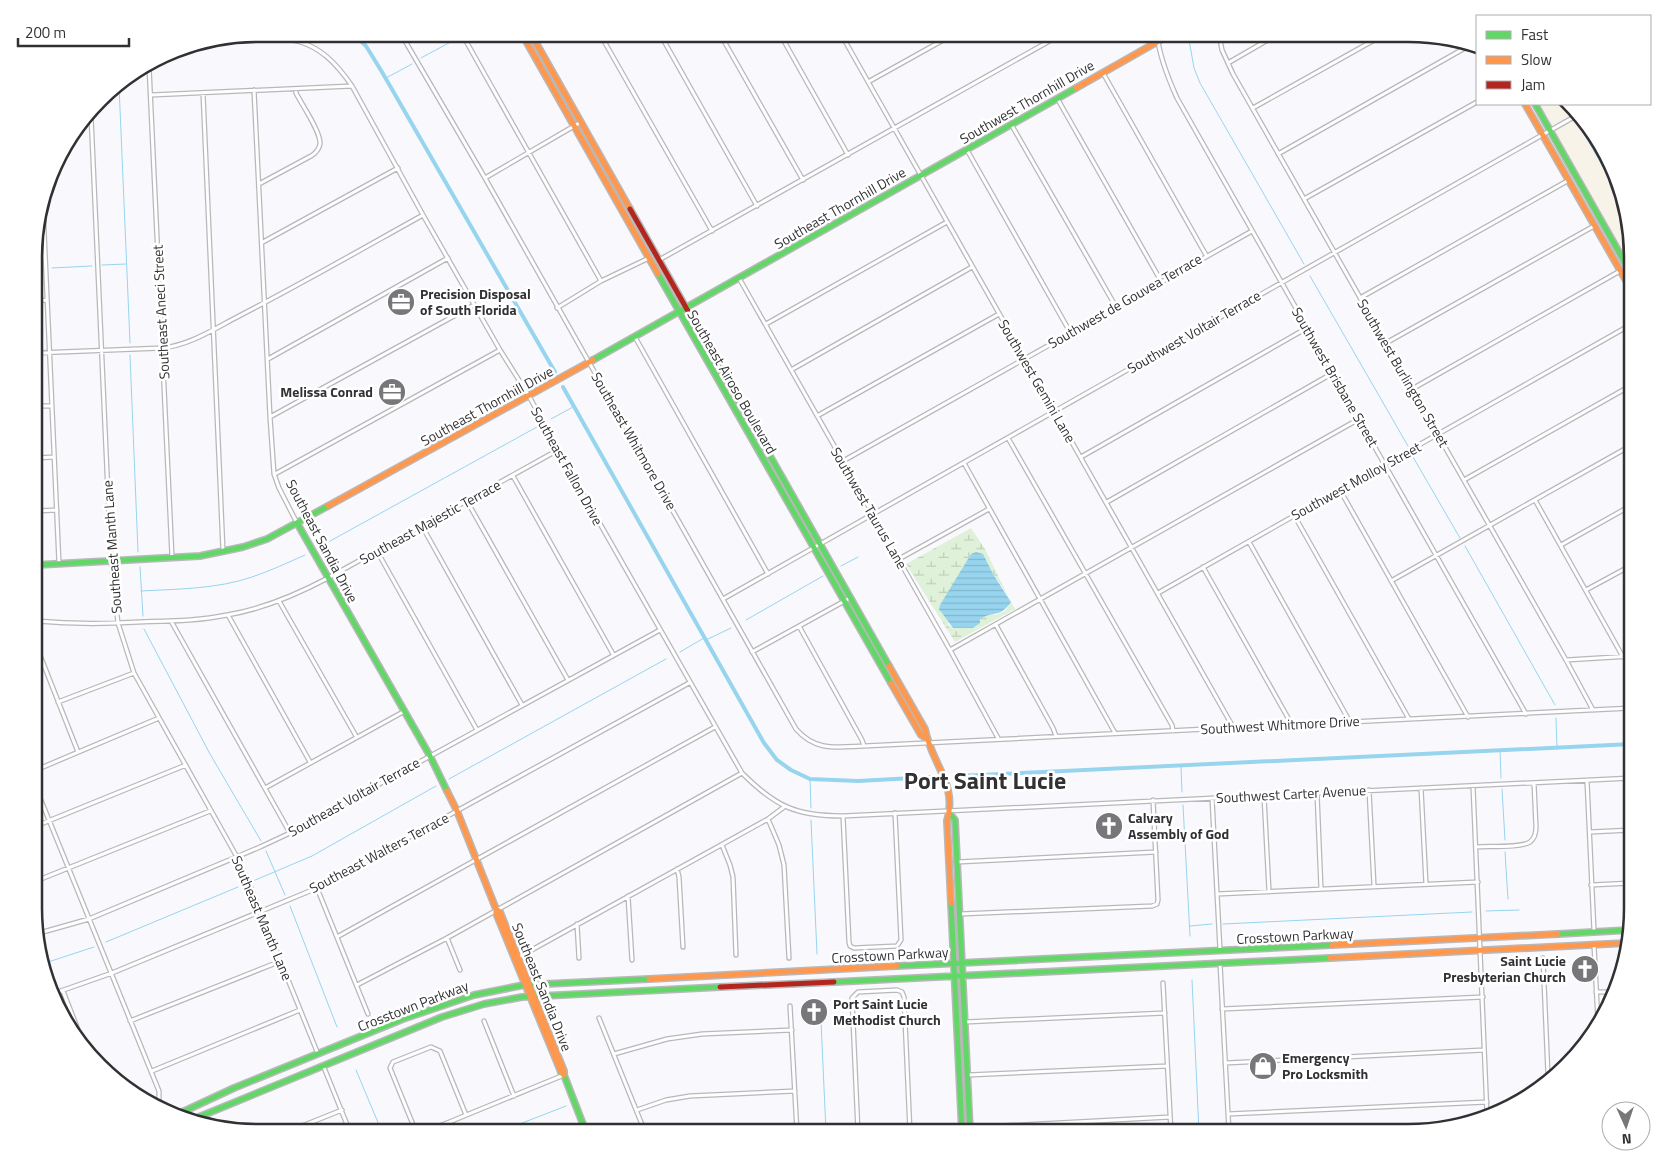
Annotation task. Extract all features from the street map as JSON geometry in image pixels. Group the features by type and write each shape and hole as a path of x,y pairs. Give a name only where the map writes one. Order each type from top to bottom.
{"main road":[{"name":"Southeast Airoso Boulevard","path":"527,42 912,721 921,735 928,741"},
{"name":"Southeast Airoso Boulevard","path":"536,42 822,544 925,729 928,741 942,769 947,786 950,812 947,821 962,1124"},
{"name":"Southwest Thornhill Drive","path":"920,175 1156,42"},
{"path":"537,60 544,56"},
{"path":"1526,105 1624,278"},
{"path":"1536,105 1624,261"},
{"name":"Southeast Thornhill Drive","path":"42,564 200,556 243,548 267,539 679,312 920,175"},
{"path":"1573,188 1578,190 1594,218 1600,218"},
{"path":"1594,226 1604,231 1618,256 1622,258"},
{"name":"Southeast Sandia Drive","path":"297,524 403,712 430,756 457,811 496,913 564,1071 582,1124"},
{"name":"Southeast Airoso Boulevard","path":"950,812 955,820 970,1124"},
{"name":"Southeast Sandia Drive","path":"496,909 500,912 519,956 526,984"},
{"name":"Crosstown Parkway","path":"200,1115 239,1093 318,1054 450,1002 484,992 526,984 1622,930"},
{"name":"Crosstown Parkway","path":"187,1111 323,1065 463,1009 494,1001 531,996 1620,943"}],"street":[{"name":"Southeast Fallon Drive","path":"301,42 318,50 334,62 352,86 422,215 528,396 689,683 742,773 760,791 784,807 808,814 843,816"},
{"name":"Southeast Whitmore Drive","path":"407,42 796,729 803,737 818,745 830,747 928,741"},
{"path":"466,42 601,281"},
{"path":"605,42 712,232"},
{"path":"665,42 757,206"},
{"path":"725,42 803,180"},
{"path":"784,42 848,155"},
{"name":"Southwest Gemini Lane","path":"845,42 1233,727"},
{"path":"868,82 940,42"},
{"path":"659,260 1048,42"},
{"name":"Southwest Brisbane Street","path":"1158,42 1168,77 1177,98 1526,714"},
{"name":"Southwest Burlington Street","path":"1220,42 1228,63 1278,154 1593,710"},
{"path":"1228,63 1264,42"},
{"path":"1253,108 1371,42"},
{"path":"1278,154 1462,50"},
{"name":"Southeast Aneci Street","path":"149,72 172,558"},
{"path":"1102,72 1206,255"},
{"path":"151,95 352,86"},
{"path":"259,184 318,150 320,143 319,135 296,94 296,89"},
{"name":"Southeast Sandia Drive","path":"254,90 274,474 297,524"},
{"path":"203,93 224,552"},
{"path":"1057,98 1161,281"},
{"path":"1304,199 1476,103"},
{"name":"Southwest Voltair Terrace","path":"814,548 1572,118"},
{"name":"Southeast Manth Lane","path":"91,122 111,561 118,623 134,673 237,857 318,1054"},
{"path":"485,178 581,122"},
{"path":"1011,124 1116,307"},
{"path":"966,150 1070,332"},
{"path":"263,242 398,168"},
{"path":"1360,298 1569,180"},
{"path":"42,353 162,348 190,342 422,215"},
{"path":"766,324 947,222"},
{"path":"1386,343 1594,226"},
{"name":"Southwest de Gouvea Terrace","path":"843,462 1252,230"},
{"path":"44,233 59,564"},
{"path":"268,359 448,258"},
{"path":"558,308 601,281 649,258"},
{"path":"791,370 972,267"},
{"path":"1412,389 1620,271"},
{"name":"Southwest Taurus Lane","path":"739,278 899,559 998,738"},
{"path":"42,300 47,300"},
{"path":"270,417 474,305"},
{"path":"817,416 999,314"},
{"path":"1081,457 1308,328"},
{"name":"Southwest Molloy Street","path":"1158,593 1624,329"},
{"path":"634,337 768,574"},
{"path":"274,474 500,350"},
{"path":"1107,502 1333,374"},
{"path":"1464,480 1624,390"},
{"path":"42,406 52,406"},
{"path":"950,650 1359,419"},
{"path":"1008,438 1172,725 1173,731"},
{"name":"Southeast Majestic Terrace","path":"42,622 64,624 171,621 228,615 279,601 302,592 328,578 558,450"},
{"path":"1391,581 1624,450"},
{"path":"42,458 54,457"},
{"path":"964,463 1115,733"},
{"path":"513,476 614,654"},
{"path":"1340,490 1468,717"},
{"path":"1535,500 1623,657 1566,660"},
{"path":"467,501 568,680"},
{"path":"899,559 989,509"},
{"path":"42,511 57,510"},
{"path":"1561,545 1624,510"},
{"path":"1294,516 1409,719"},
{"path":"422,526 522,705"},
{"path":"1249,542 1350,722"},
{"path":"723,599 814,548"},
{"path":"377,551 477,730"},
{"path":"1203,567 1292,725"},
{"path":"1586,590 1624,569"},
{"path":"752,652 851,598"},
{"path":"279,601 356,736"},
{"path":"228,615 310,762"},
{"path":"171,621 290,833"},
{"path":"996,625 1054,728 1056,736"},
{"path":"799,626 864,746"},
{"name":"Southeast Voltair Terrace","path":"44,932 89,920 290,833 660,630"},
{"path":"42,661 78,752"},
{"path":"58,702 134,673"},
{"name":"Southeast Walters Terrace","path":"60,992 112,973 316,888 689,683"},
{"name":"Southwest Whitmore Drive","path":"928,741 1624,708"},
{"path":"264,788 403,712"},
{"path":"42,767 159,718"},
{"path":"337,937 477,861 715,727"},
{"path":"42,824 186,765"},
{"path":"357,985 447,938 742,773"},
{"name":"Southwest Carter Avenue","path":"843,816 1624,778"},
{"path":"1587,780 1594,932"},
{"path":"1476,847 1524,844 1533,839 1536,834 1534,783"},
{"path":"1473,786 1482,950 1487,1108"},
{"path":"1421,788 1426,884"},
{"path":"1369,790 1374,886"},
{"path":"1317,793 1321,889"},
{"path":"1264,796 1269,891"},
{"path":"1212,798 1220,951"},
{"path":"960,914 1152,906 1157,904 1153,800"},
{"path":"42,803 152,1071 160,1093 159,1099"},
{"path":"519,956 768,819 784,807"},
{"path":"42,880 210,811"},
{"path":"843,816 850,946 854,948 897,946 901,940 895,813"},
{"path":"768,819 779,845 784,865 789,958"},
{"path":"1590,832 1624,830"},
{"path":"722,844 733,877 736,955"},
{"path":"957,862 1156,852"},
{"path":"676,870 680,877 683,947"},
{"path":"1218,894 1478,882"},
{"path":"1591,885 1624,883"},
{"path":"316,888 368,1014"},
{"path":"628,896 632,960"},
{"path":"577,924 579,958"},
{"path":"447,938 460,970"},
{"path":"1594,945 1597,1011"},
{"path":"1542,958 1548,1072"},
{"path":"130,1021 281,961"},
{"path":"1220,962 1229,1124"},
{"path":"1163,983 1170,1124"},
{"path":"858,1124 852,998 858,992 898,990 903,994 910,1124"},
{"path":"63,991 74,1020"},
{"path":"1596,992 1606,992"},
{"path":"1222,1009 1483,997"},
{"path":"790,1006 797,1124"},
{"path":"152,1071 300,1010"},
{"path":"965,1022 1165,1013"},
{"path":"599,1018 642,1124"},
{"path":"484,1021 514,1096"},
{"path":"614,1054 667,1038 702,1034 792,1030"},
{"path":"413,1124 390,1068 393,1062 431,1047 440,1051 466,1115"},
{"path":"1225,1062 1484,1050"},
{"path":"323,1065 347,1124"},
{"path":"967,1075 1167,1066"},
{"path":"444,1124 564,1075"},
{"path":"637,1110 666,1100 690,1096 795,1091"},
{"path":"1228,1114 1487,1102"},
{"path":"307,1124 342,1110"},
{"path":"1062,1124 1170,1117"}],"shaded area":[{"path":"1538,105 1559,105 1570,117 1551,128"},
{"path":"1574,120 1595,151 1607,176 1616,203 1622,230 1624,257 1553,132"},
{"path":"1549,133 1597,217 1576,187 1546,135"}],"green space":[{"path":"971,528 985,549 1007,594 983,555 971,554 955,581 948,624 953,628 973,628 987,614 996,615 1005,611 1011,602 1015,609 955,642 906,564"}],"water":[{"path":"976,552 983,554 1011,602 1003,611 980,619 980,623 973,628 953,628 939,609 940,605 971,554"}],"waterway":[{"path":"362,42 382,72 555,372"},
{"path":"421,58 451,42"},
{"path":"1189,42 1194,68 1200,83 1304,264"},
{"path":"386,78 412,64"},
{"path":"119,93 130,343"},
{"path":"1588,140 1602,165"},
{"path":"102,265 126,264"},
{"path":"52,268 92,266"},
{"path":"1310,276 1408,446"},
{"path":"130,355 138,552"},
{"path":"563,387 764,743 777,760 791,770 810,779 858,781 932,777"},
{"path":"551,419 573,407"},
{"path":"321,546 537,427"},
{"path":"1413,457 1460,538"},
{"path":"1465,546 1555,705"},
{"path":"141,591 197,588 239,581 259,575 305,555"},
{"path":"841,566 858,557"},
{"path":"140,567 143,616"},
{"path":"746,620 823,576"},
{"path":"706,640 731,628"},
{"path":"144,629 210,754 261,841"},
{"path":"680,652 704,638"},
{"path":"449,779 666,659"},
{"path":"1556,718 1557,747"},
{"path":"958,776 1624,744"},
{"path":"1500,750 1501,778"},
{"path":"1181,766 1182,792"},
{"path":"810,779 811,808"},
{"path":"253,881 312,856 436,786"},
{"path":"1502,789 1505,840"},
{"path":"1183,805 1190,936"},
{"path":"811,820 817,954"},
{"path":"266,851 285,895"},
{"path":"1505,852 1508,899"},
{"path":"106,942 238,887"},
{"path":"290,906 337,1027"},
{"path":"1486,911 1519,910"},
{"path":"1223,924 1472,912"},
{"path":"1190,926 1212,924"},
{"path":"50,961 94,947"},
{"path":"1192,980 1199,1124"},
{"path":"820,999 826,1124"},
{"path":"356,1070 379,1124"},
{"path":"520,1124 566,1106"}],"traffic: fast":[{"path":"593,360 1076,88"},
{"path":"1536,105 1624,261"},
{"path":"658,274 891,683"},
{"path":"693,320 889,666"},
{"path":"42,565 200,556 243,547 267,539 328,506"},
{"path":"297,523 430,756 447,791"},
{"path":"950,814 955,820 970,1124"},
{"path":"951,903 962,1124"},
{"path":"1558,934 1622,930"},
{"path":"897,966 1332,945"},
{"path":"834,982 1330,958"},
{"path":"185,1111 234,1088 403,1019 474,995 524,985 649,979"},
{"path":"202,1116 442,1017 484,1004 522,997 720,987"},
{"path":"561,1072 564,1075 583,1124"}],"traffic: slow":[{"path":"527,42 658,274"},
{"path":"536,42 630,209"},
{"path":"1076,88 1157,42"},
{"path":"1526,105 1624,277"},
{"path":"328,506 593,360"},
{"path":"889,666 925,729 949,796 947,821 951,903"},
{"path":"891,683 921,735 927,739"},
{"path":"447,791 457,811 496,913 561,1072"},
{"path":"496,909 500,912 564,1075"},
{"path":"1332,945 1558,934"},
{"path":"1330,958 1620,943"},
{"path":"649,979 897,966"}],"traffic: jam":[{"path":"630,209 693,320"},
{"path":"720,987 834,982"}],"place":[{"name":"Precision Disposal of South Florida","path":"401,302"},
{"name":"Melissa Conrad","path":"392,392"},
{"name":"Calvary Assembly of God","path":"1109,826"},
{"name":"Saint Lucie Presbyterian Church","path":"1585,969"},
{"name":"Port Saint Lucie Methodist Church","path":"814,1012"},
{"name":"Emergency Pro Locksmith","path":"1263,1066"}],"district":[{"name":"Port Saint Lucie","path":"985,781"}]}
